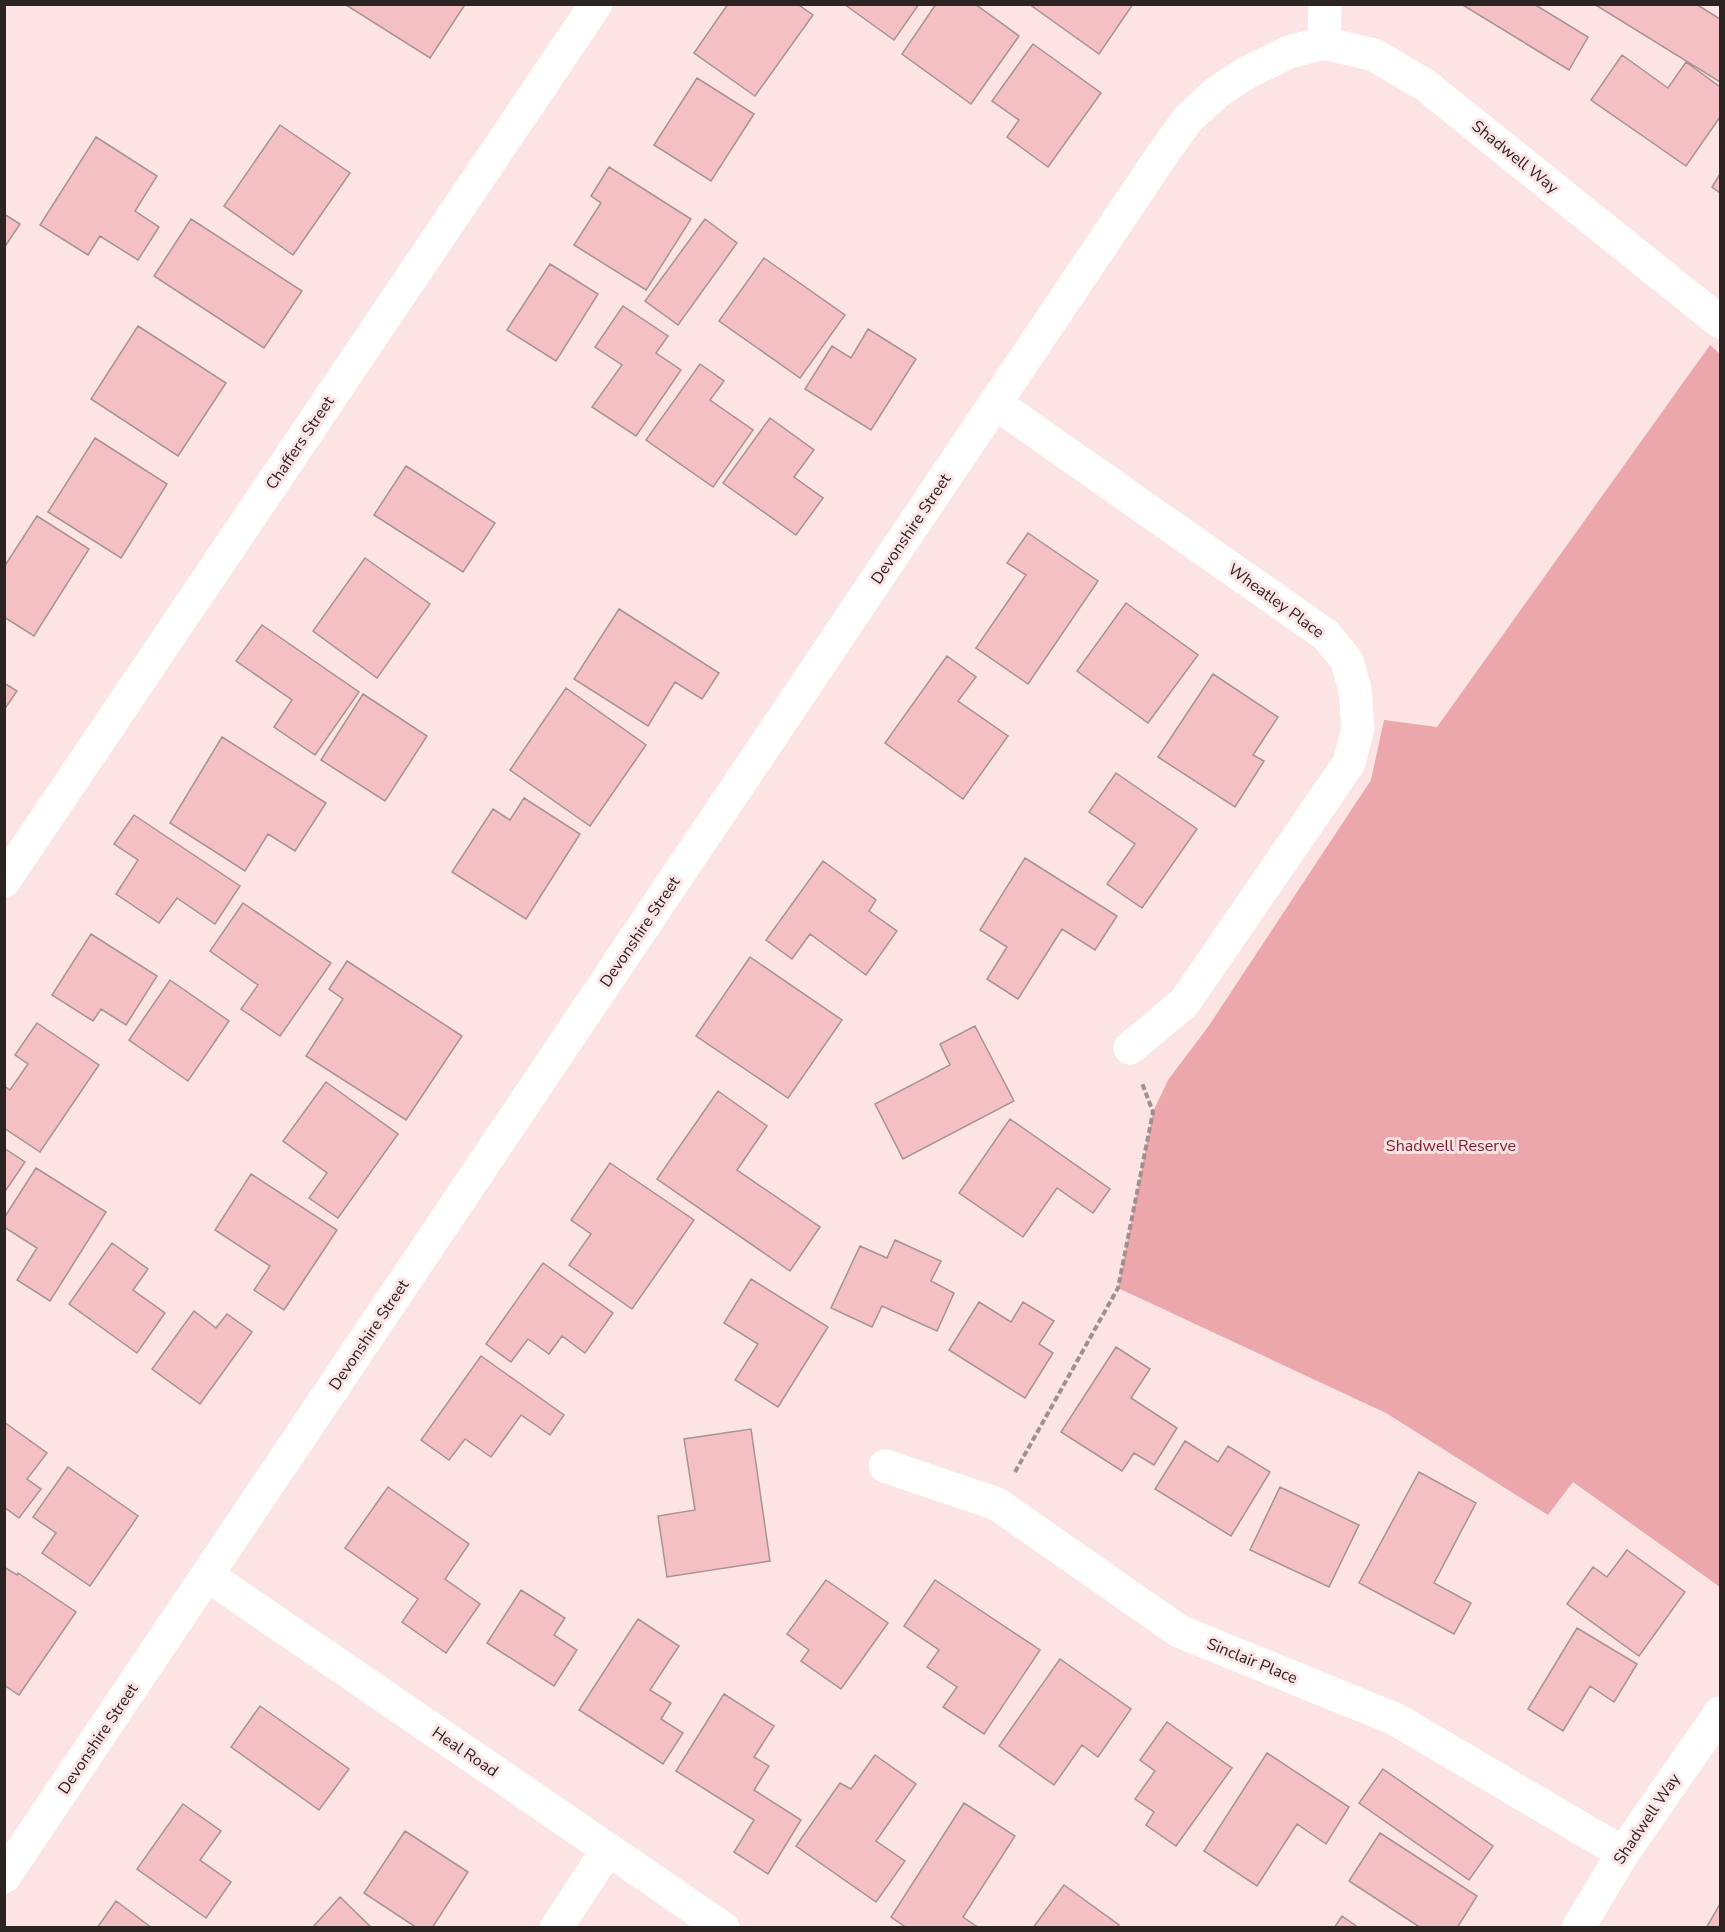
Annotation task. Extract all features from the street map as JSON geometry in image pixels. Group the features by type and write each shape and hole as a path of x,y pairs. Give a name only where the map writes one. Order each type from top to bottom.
{"street":[{"name":"Chaffers Street","path":"4,881 596,4"},
{"path":"1324,43 1325,4"},
{"name":"Shadwell Way","path":"1324,43 1374,55 1425,85 1720,322"},
{"name":"Devonshire Street","path":"4,1878 1187,120 1216,93 1246,73 1289,52 1324,43"},
{"name":"Wheatley Place","path":"995,403 1326,635 1347,661 1355,690 1358,728 1349,763 1184,1004 1130,1047"},
{"name":"Sinclair Place","path":"885,1466 998,1504 1179,1631 1395,1719 1623,1853"},
{"name":"Heal Road","path":"207,1575 723,1928"},
{"name":"Shadwell Way","path":"1578,1928 1623,1853 1720,1713"},
{"path":"556,1928 608,1849"}],"path":[{"path":"998,1504 1118,1288 1153,1112 1130,1047"}],"green space":[{"name":"Shadwell Reserve","path":"1710,345 1720,354 1720,1587 1573,1482 1548,1515 1386,1413 1118,1288 1153,1112 1168,1080 1208,1027 1371,780 1384,720 1437,727"}],"building":[{"path":"462,4 464,6 430,58 346,5"},
{"path":"728,4 797,4 813,15 755,96 694,53"},
{"path":"844,4 919,4 894,40"},
{"path":"936,4 975,4 1019,36 971,104 902,54"},
{"path":"1029,4 1133,4 1099,54"},
{"path":"1461,4 1534,4 1588,37 1569,70"},
{"path":"1594,4 1696,4 1720,19 1720,82"},
{"path":"1033,44 1101,93 1048,167 1007,137 1019,120 992,101"},
{"path":"1622,55 1668,88 1686,62 1720,87 1720,117 1686,166 1591,100"},
{"path":"697,78 754,114 711,181 654,145"},
{"path":"280,125 350,173 293,255 224,206"},
{"path":"96,137 157,176 135,211 159,227 138,260 100,236 88,255 40,225"},
{"path":"609,167 691,219 646,290 574,245 601,203 591,196"},
{"path":"1720,174 1720,193 1712,187"},
{"path":"4,214 20,224 4,248"},
{"path":"191,219 302,291 264,348 154,276"},
{"path":"705,219 737,243 678,325 645,301"},
{"path":"764,258 845,315 800,378 719,321"},
{"path":"550,264 598,294 556,361 507,330"},
{"path":"623,306 668,336 656,353 681,370 636,436 592,407 622,365 595,347"},
{"path":"138,326 226,383 178,456 91,399"},
{"path":"868,329 916,359 871,430 805,389 832,346 851,358"},
{"path":"700,364 724,381 710,400 753,430 713,487 646,440"},
{"path":"770,418 814,450 794,477 823,498 796,535 723,483"},
{"path":"95,438 167,484 121,558 48,512"},
{"path":"406,466 495,523 463,572 374,515"},
{"path":"37,516 89,549 34,636 4,617 4,567"},
{"path":"1028,533 1098,581 1028,684 976,648 1026,575 1007,563"},
{"path":"365,558 430,604 377,678 313,631"},
{"path":"1126,603 1198,655 1148,723 1077,671"},
{"path":"619,609 719,673 702,699 675,682 648,726 574,679"},
{"path":"262,625 359,692 315,755 274,727 292,700 236,661"},
{"path":"947,656 976,677 958,701 1008,736 963,799 885,743"},
{"path":"1213,674 1278,717 1253,755 1264,761 1235,807 1158,757"},
{"path":"4,683 17,691 4,710"},
{"path":"566,688 646,745 590,826 510,770"},
{"path":"363,694 427,736 385,801 321,760"},
{"path":"222,737 326,803 295,851 268,834 245,871 170,823"},
{"path":"1116,773 1197,829 1142,908 1107,884 1135,844 1089,812"},
{"path":"524,798 580,834 526,919 452,872 493,809 510,820"},
{"path":"134,815 240,886 215,924 177,898 159,923 116,894 138,860 114,844"},
{"path":"1025,858 1117,916 1095,950 1062,929 1018,999 987,979 1007,947 980,930"},
{"path":"823,861 876,900 869,911 897,931 866,975 810,934 792,959 766,940"},
{"path":"243,903 331,963 280,1036 241,1009 258,985 210,951"},
{"path":"91,934 157,976 126,1025 101,1009 93,1021 52,995"},
{"path":"750,957 842,1020 788,1098 696,1036"},
{"path":"347,961 462,1036 406,1120 306,1056 343,999 329,989"},
{"path":"170,980 229,1021 188,1081 129,1040"},
{"path":"37,1023 99,1065 40,1152 4,1128 4,1086 10,1090 28,1064 15,1055"},
{"path":"975,1026 1014,1101 903,1159 875,1104 950,1065 940,1044"},
{"path":"326,1082 398,1134 338,1218 309,1198 327,1173 283,1141"},
{"path":"718,1091 767,1126 737,1170 820,1227 790,1271 657,1179"},
{"path":"1010,1119 1110,1189 1093,1213 1057,1188 1023,1237 959,1193"},
{"path":"4,1148 25,1162 4,1193"},
{"path":"610,1163 694,1220 632,1309 569,1265 591,1234 571,1220"},
{"path":"36,1168 106,1212 50,1301 17,1280 37,1248 4,1227 4,1218"},
{"path":"251,1174 337,1230 284,1310 254,1290 270,1266 215,1230"},
{"path":"895,1240 941,1261 931,1281 954,1293 937,1331 882,1306 872,1327 831,1308 860,1246 887,1258"},
{"path":"112,1243 148,1269 133,1290 165,1313 137,1353 69,1304"},
{"path":"543,1263 613,1313 585,1353 562,1336 549,1354 528,1339 511,1362 486,1344"},
{"path":"751,1279 828,1327 778,1407 735,1380 758,1344 724,1323"},
{"path":"979,1302 1011,1322 1023,1302 1054,1321 1039,1344 1053,1353 1025,1398 949,1350"},
{"path":"194,1311 216,1328 227,1314 252,1332 200,1404 152,1369"},
{"path":"1116,1347 1150,1369 1131,1398 1177,1428 1154,1465 1134,1453 1122,1471 1061,1432"},
{"path":"481,1356 564,1415 550,1435 521,1415 491,1457 465,1439 449,1460 421,1440"},
{"path":"4,1422 47,1453 27,1479 41,1489 19,1518 4,1507"},
{"path":"751,1429 770,1561 667,1577 658,1516 695,1510 684,1439"},
{"path":"1185,1441 1218,1462 1228,1446 1270,1472 1231,1536 1155,1489"},
{"path":"68,1467 138,1516 90,1586 42,1553 56,1533 33,1517"},
{"path":"1419,1472 1476,1503 1434,1583 1471,1603 1454,1634 1359,1583"},
{"path":"388,1487 469,1544 445,1579 480,1604 446,1653 402,1622 418,1599 345,1548"},
{"path":"1280,1487 1359,1525 1329,1587 1250,1550"},
{"path":"1627,1550 1685,1592 1639,1656 1567,1604 1593,1567 1607,1577"},
{"path":"4,1567 17,1575 18,1573 76,1612 19,1695 4,1685"},
{"path":"826,1580 888,1623 841,1689 801,1661 809,1650 787,1634"},
{"path":"935,1580 1040,1650 984,1734 943,1707 957,1687 927,1667 939,1650 904,1626"},
{"path":"521,1590 565,1618 554,1635 577,1650 554,1686 487,1643"},
{"path":"638,1619 679,1646 650,1690 671,1703 661,1719 683,1733 663,1764 579,1710"},
{"path":"1577,1628 1637,1664 1614,1702 1590,1686 1563,1731 1528,1709"},
{"path":"1060,1659 1131,1709 1098,1757 1082,1745 1054,1785 999,1746"},
{"path":"724,1694 774,1726 754,1757 769,1766 754,1790 801,1820 768,1874 734,1852 754,1820 676,1771"},
{"path":"260,1706 349,1769 319,1810 231,1747"},
{"path":"1167,1722 1232,1768 1176,1846 1146,1825 1154,1812 1135,1799 1155,1771 1140,1760"},
{"path":"1267,1753 1349,1807 1326,1844 1297,1824 1257,1886 1204,1851"},
{"path":"875,1755 916,1784 876,1841 905,1861 876,1902 796,1846 840,1783 851,1789"},
{"path":"1383,1769 1493,1846 1469,1880 1359,1803"},
{"path":"964,1803 1015,1836 963,1917 979,1928 907,1928 891,1917"},
{"path":"183,1804 221,1831 200,1860 231,1882 206,1918 137,1869"},
{"path":"405,1831 468,1872 432,1928 417,1928 364,1893"},
{"path":"1380,1833 1477,1896 1457,1928 1421,1928 1349,1881"},
{"path":"1064,1885 1119,1925 1117,1928 1033,1928"},
{"path":"340,1897 372,1928 312,1928"},
{"path":"116,1901 152,1928 97,1928"},
{"path":"1720,1904 1720,1928 1706,1928"},
{"path":"1342,1916 1359,1928 1334,1928"}]}
